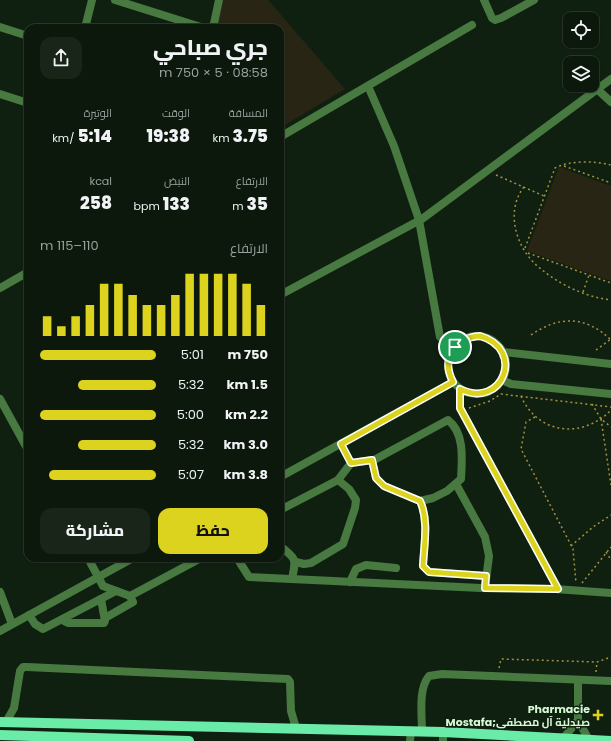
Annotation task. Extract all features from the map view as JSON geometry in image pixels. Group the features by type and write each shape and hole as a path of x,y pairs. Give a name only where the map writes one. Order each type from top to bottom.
{"main road":[{"path":"3,722 296,728 410,736 422,732 443,737 611,741"},
{"path":"0,735 189,741"}],"street":[{"path":"86,24 92,0"},
{"path":"115,0 191,24"},
{"path":"214,24 219,0"},
{"path":"484,0 492,18 495,20 534,0"},
{"path":"0,26 24,35"},
{"path":"284,135 472,26"},
{"path":"599,88 611,79"},
{"path":"368,86 394,146 420,220 440,337 455,347"},
{"path":"599,91 611,102"},
{"path":"284,293 420,220 593,92"},
{"path":"0,94 24,102"},
{"path":"0,288 24,274"},
{"path":"480,336 497,344 503,352 506,361 502,380 496,387 483,393 469,393 460,389 453,382 449,374 448,364 450,355 462,340 480,336"},
{"path":"503,352 611,364"},
{"path":"502,380 511,384 611,394"},
{"path":"284,475 453,382"},
{"path":"460,389 460,408 558,589"},
{"path":"0,399 24,443"},
{"path":"284,508 338,480 351,463 372,460 448,420 455,429 462,451 461,479 456,484 433,498 420,501 384,486 376,478 372,460"},
{"path":"341,444 351,463"},
{"path":"296,562 304,564 311,563 343,544 355,508 356,500 349,489 338,480"},
{"path":"456,484 485,536 489,556 485,588"},
{"path":"420,501 423,508 425,521 423,566 429,572 486,576"},
{"path":"284,549 293,556 296,562 292,579"},
{"path":"90,562 103,586 130,596 133,602 105,618"},
{"path":"0,631 126,562"},
{"path":"130,596 194,562"},
{"path":"240,562 249,577 485,588 558,589 611,594"},
{"path":"350,582 356,569 366,565 396,568"},
{"path":"29,615 35,624 43,628 62,620 116,591"},
{"path":"0,592 12,624"},
{"path":"62,620 68,623 104,623 105,618 101,599"},
{"path":"3,722 14,708 20,671 23,667 27,666 288,679 290,682 291,711 296,728"},
{"path":"422,732 424,682 429,676 442,674 611,681"},
{"path":"578,680 578,720 589,740"},
{"path":"14,708 23,722"},
{"path":"284,728 291,711"},
{"path":"563,739 578,720"}],"path":[{"path":"524,249 555,168 562,165 588,162 611,164"},
{"path":"562,165 611,183"},
{"path":"496,175 545,196"},
{"path":"524,187 519,193 514,205 514,221 517,235 527,253 539,268 553,278 583,292 611,300"},
{"path":"527,253 611,283"},
{"path":"583,292 589,275"},
{"path":"531,335 552,323 576,320 599,330 611,339 596,350"},
{"path":"466,409 490,401 501,394 611,407"},
{"path":"521,396 526,408 535,417 550,425 570,429 581,429 601,419 611,410"},
{"path":"592,404 601,419 611,427"},
{"path":"535,417 526,422 521,449 572,546 576,585 588,585"},
{"path":"601,419 611,485"},
{"path":"572,546 593,527 611,515"},
{"path":"581,585 611,547"},
{"path":"606,552 611,560"},
{"path":"498,676 500,659 597,662 611,657"},
{"path":"595,680 597,662"}],"shaded area":[{"path":"223,0 268,0 345,89 284,126 284,24 217,24"},
{"path":"559,167 611,186 611,281 527,251"}],"place":[{"name":"Pharmacie Mostafa;صيدلية آل مصطفى","path":"598,715"}],"route":[{"path":"480,336 497,344 503,352 506,361 502,380 496,387 487,392 478,394 469,393 460,389 460,408 558,589 485,588 486,576 429,572 423,566 425,521 423,508 420,501 390,490 384,486 376,478 372,460 358,460 351,463 341,444 453,382 449,374 448,364 450,355 455,347 462,340 480,336"}]}
